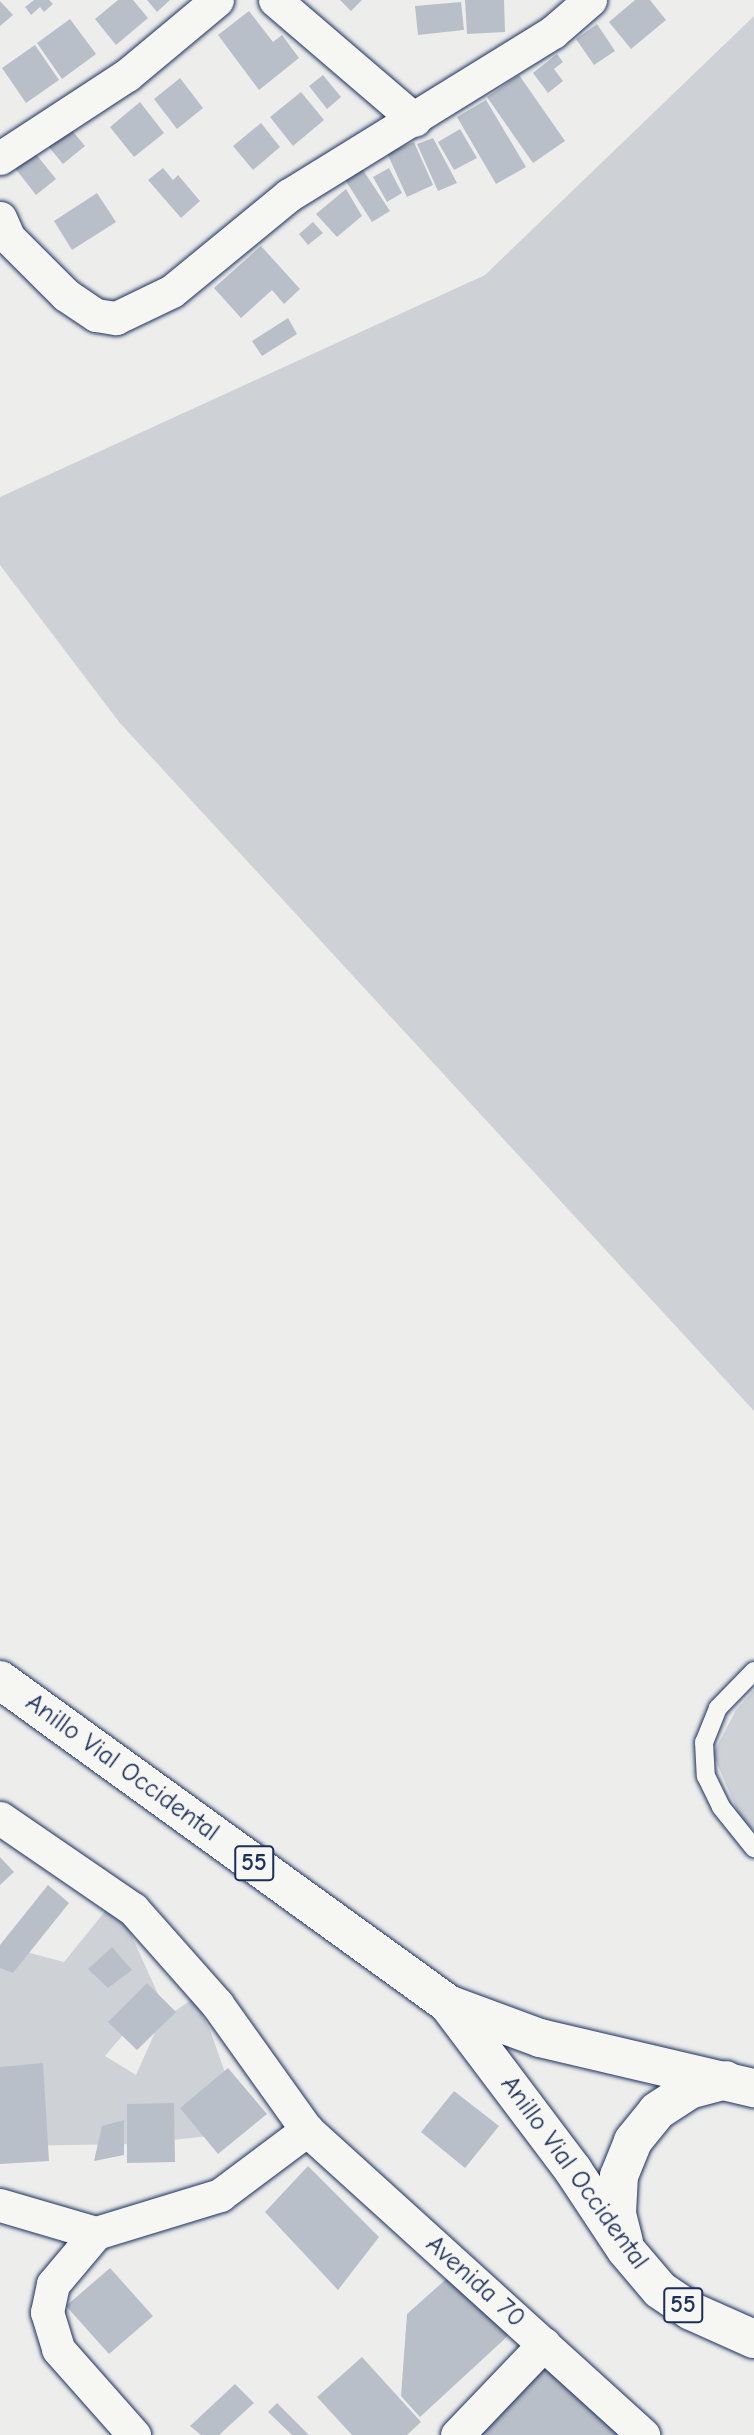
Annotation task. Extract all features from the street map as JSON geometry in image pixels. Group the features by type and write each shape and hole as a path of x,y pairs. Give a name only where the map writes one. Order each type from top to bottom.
{"highway":[{"name":"Anillo Vial Occidental","path":"0,1680 448,2004 540,2038 740,2084"},
{"name":"Anillo Vial Occidental","path":"448,2004 573,2171 626,2250 660,2290 691,2311 754,2339"},
{"path":"626,2250 617,2213 619,2176 633,2140 657,2111 689,2090 740,2084"}],"street":[{"path":"0,158 127,75 217,0"},
{"path":"275,0 415,120"},
{"path":"3,232 66,295 96,315 117,318 173,291 289,195 415,120 553,32 590,0"},
{"name":"Avenida 70","path":"0,1818 134,1909 217,2004 307,2130 643,2435"},
{"path":"134,2435 58,2350 47,2312 53,2284 96,2233 220,2195 307,2130"},
{"path":"0,2205 96,2233"},
{"path":"457,2435 544,2344"}],"lane":[{"path":"754,1671 718,1708 704,1742 706,1776 721,1807 754,1849"}],"shaded area":[{"path":"754,16 754,1411 119,722 0,565 0,497 485,275"},
{"path":"754,1690 754,1830 741,1819 713,1754 736,1710"},
{"path":"115,1899 158,1994 105,2056 136,2075 160,2021 193,1999 210,2030 246,2132 136,2144 0,2146 0,1945 64,1962"}],"building":[{"path":"34,0 49,0 53,4 44,12 40,7 31,15 25,7"},
{"path":"118,0 133,0 148,18 116,45 95,19"},
{"path":"147,0 170,0 157,12"},
{"path":"340,0 362,0 351,11"},
{"path":"465,0 504,0 505,32 467,34"},
{"path":"635,0 650,0 666,20 631,49 609,22"},
{"path":"0,1 13,15 0,26"},
{"path":"461,2 464,30 418,35 415,6"},
{"path":"249,11 273,42 282,35 299,58 259,90 218,35"},
{"path":"70,19 96,54 62,79 37,43"},
{"path":"597,24 615,51 594,65 576,39"},
{"path":"35,45 59,80 26,103 2,68"},
{"path":"557,54 563,62 554,69 563,81 548,93 533,73"},
{"path":"323,75 341,97 327,109 309,86"},
{"path":"519,75 565,141 533,163 487,97"},
{"path":"180,78 203,108 177,129 154,99"},
{"path":"301,92 324,120 293,146 270,117"},
{"path":"486,100 526,167 496,184 457,117"},
{"path":"140,102 164,133 134,157 110,127"},
{"path":"261,123 280,147 253,170 233,146"},
{"path":"70,128 85,146 63,164 48,146"},
{"path":"460,129 477,158 454,170 438,142"},
{"path":"433,138 457,183 438,191 417,144"},
{"path":"414,142 433,185 407,197 387,153"},
{"path":"35,153 56,179 36,195 15,168"},
{"path":"357,161 390,211 372,222 340,172"},
{"path":"163,168 173,180 178,175 200,201 181,218 148,180"},
{"path":"389,168 402,193 387,202 373,177"},
{"path":"346,189 362,216 337,237 316,214"},
{"path":"97,193 116,222 72,250 54,221"},
{"path":"313,222 323,233 308,245 299,234"},
{"path":"261,246 300,289 284,304 272,290 241,318 214,288"},
{"path":"288,318 297,334 262,356 252,341"},
{"path":"0,1857 14,1872 0,1885"},
{"path":"48,1885 69,1903 13,1973 0,1968 0,1945"},
{"path":"112,1947 132,1970 108,1988 88,1969"},
{"path":"147,1983 176,2012 137,2050 108,2022"},
{"path":"43,2063 49,2161 0,2164 0,2067"},
{"path":"228,2068 267,2114 218,2154 180,2108"},
{"path":"454,2091 499,2126 465,2168 421,2132"},
{"path":"174,2103 175,2162 127,2163 127,2104"},
{"path":"124,2120 124,2155 94,2161 102,2126"},
{"path":"308,2166 379,2237 338,2290 265,2212"},
{"path":"110,2268 153,2316 109,2354 66,2306"},
{"path":"454,2272 510,2334 420,2417 401,2396 407,2314"},
{"path":"542,2356 628,2435 469,2435"},
{"path":"362,2357 421,2422 407,2435 352,2435 317,2397"},
{"path":"235,2384 254,2403 219,2435 201,2435 190,2426"},
{"path":"277,2403 309,2435 292,2435 268,2412"}]}
